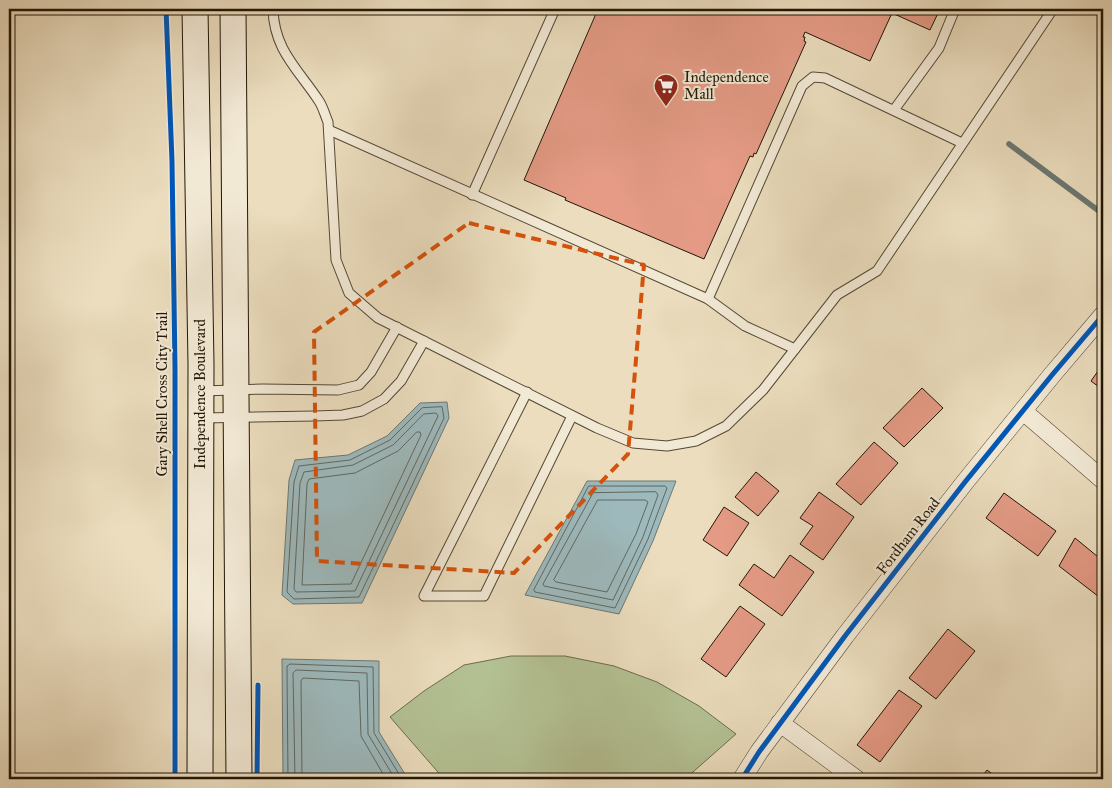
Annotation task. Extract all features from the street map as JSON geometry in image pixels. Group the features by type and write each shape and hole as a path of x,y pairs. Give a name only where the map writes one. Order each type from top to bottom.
{"main road":[{"name":"Independence Boulevard","path":"195,9 201,391 200,779"},
{"path":"233,9 239,779"}],"street":[{"name":"Fordham Road","path":"742,779 758,752 845,636 1023,411 1103,316"},
{"path":"1023,411 1103,480"},
{"path":"780,724 856,779"}],"lane":[{"path":"274,9 276,35 283,50 320,102 328,122 336,260 349,293 378,318 572,416 633,443 667,446 696,441 726,426 763,390 837,295 877,271 1053,9"},
{"path":"472,195 555,9"},
{"path":"894,110 939,48 955,9"},
{"path":"708,299 802,86 813,77 825,78 962,143"},
{"path":"329,130 708,299 746,326 795,349"},
{"path":"201,391 338,390 359,385 371,372 397,327"},
{"path":"201,418 344,415 362,411 384,399 401,381 424,341"},
{"path":"527,392 424,596 484,596 572,416"}],"highlighted area":[{"path":"469,223 644,265 628,454 514,573 317,561 314,332"}],"green space":[{"path":"511,656 565,656 614,666 657,682 699,706 736,734 685,779 444,779 390,717 424,691 464,665"}],"water":[{"path":"447,402 449,418 362,603 293,604 282,595 289,480 295,460 348,455 387,436 420,403"},
{"path":"587,481 676,481 653,541 619,614 525,595"},
{"path":"282,659 379,661 379,732 408,779 283,779"}],"building":[{"name":"Independence Mall","path":"598,9 940,9 930,30 892,13 870,61 805,32 803,37 805,37 804,41 806,42 756,154 754,153 753,157 750,156 704,259 565,200 566,198 524,180"},
{"path":"1103,364 1103,390 1091,381"},
{"path":"922,388 943,408 904,447 883,428"},
{"path":"874,442 898,463 861,505 836,484"},
{"path":"756,472 779,491 758,516 735,497"},
{"path":"819,492 854,517 823,560 800,544 813,526 800,518"},
{"path":"1004,493 1056,531 1038,556 986,518"},
{"path":"724,507 749,523 727,556 703,540"},
{"path":"1075,538 1103,561 1103,600 1059,566"},
{"path":"790,555 814,572 782,616 739,585 754,564 774,578"},
{"path":"740,606 765,624 726,677 701,659"},
{"path":"948,629 975,651 936,699 909,678"},
{"path":"899,690 922,706 880,762 857,745"},
{"path":"987,770 999,779 980,779"}],"waterway":[{"path":"1009,144 1103,214"}],"cycle path":[{"name":"Gary Shell Cross City Trail","path":"166,9 172,161 175,368 175,779"},
{"path":"742,779 759,752 845,636 965,482 1103,315"},
{"path":"257,779 258,685"}],"place":[{"name":"Independence Mall","path":"666,107"}]}
